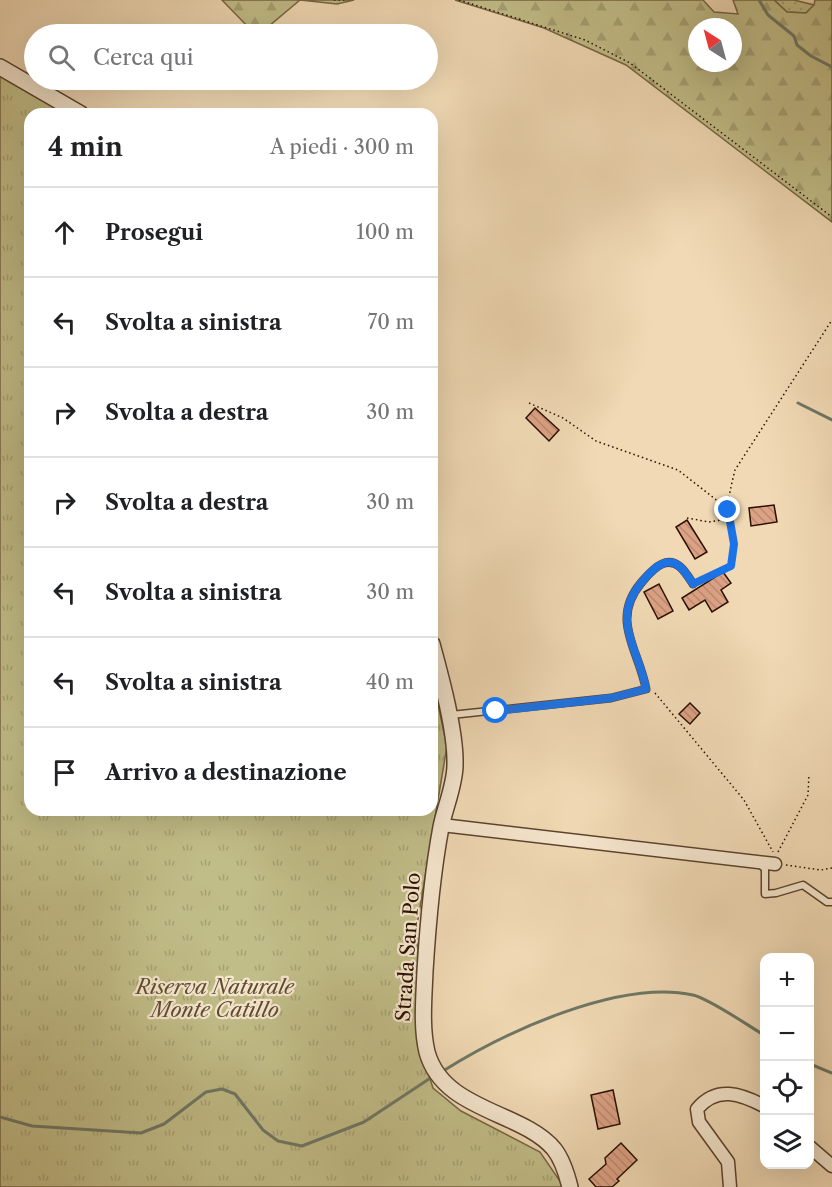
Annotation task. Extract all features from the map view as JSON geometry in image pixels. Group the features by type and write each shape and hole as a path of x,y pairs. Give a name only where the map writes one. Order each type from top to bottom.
{"street":[{"path":"0,67 24,81"},
{"path":"40,90 71,108"},
{"name":"Strada San Polo","path":"438,671 448,716 455,766 430,892 424,988 424,1039 428,1056 438,1072 481,1109 518,1125 555,1150 570,1187"},
{"path":"442,825 775,864"},
{"path":"730,1187 728,1162 699,1122 697,1109 704,1101 714,1096 739,1093 760,1104"},
{"path":"814,1151 832,1167"}],"lane":[{"path":"448,716 611,698 646,689 627,631 625,613 634,592 651,572 663,563 672,562 683,568 693,584"},
{"path":"757,862 765,869 765,894 803,885 827,902 832,902"}],"path":[{"path":"334,0 345,0"},
{"path":"459,0 585,40 630,63 832,217"},
{"path":"693,584 731,566 734,544 728,510 735,470 832,320"},
{"path":"530,403 564,418 596,441 678,471 728,510"},
{"path":"687,518 709,522 728,519"},
{"path":"646,689 654,693 744,800 776,856 808,795 808,774"},
{"path":"775,864 821,870 832,868"}],"green space":[{"path":"222,0 300,0 271,24 245,24"},
{"path":"300,0 354,0 337,4"},
{"path":"455,0 703,0 714,12 738,14 733,0 774,0 787,12 806,13 814,5 815,0 832,0 832,222 626,65 544,28"},
{"path":"774,0 794,0 814,5 806,13 787,12"},
{"name":"Riserva Naturale Monte Catillo","path":"0,74 56,108 24,108 24,816 435,816 417,925 419,1045 433,1088 461,1111 540,1152 564,1187 0,1187"},
{"name":"Riserva Naturale Monte Catillo","path":"438,705 447,746 438,800"}],"building":[{"path":"535,408 559,430 549,441 526,418"},
{"path":"774,505 777,522 751,526 749,508"},
{"path":"687,520 707,552 695,559 676,527"},
{"path":"723,572 731,583 721,590 728,602 712,612 705,600 689,610 682,598"},
{"path":"659,584 673,611 658,619 644,592"},
{"path":"690,703 700,713 690,724 679,714"},
{"path":"613,1090 620,1124 598,1129 591,1095"},
{"path":"621,1143 637,1160 612,1187 596,1187 589,1179 606,1164 605,1158"}],"waterway":[{"path":"759,0 768,15 794,36 797,45 811,56 832,67"},
{"path":"798,403 832,420"},
{"path":"443,1071 498,1040 564,1012 631,995 664,992 700,997 760,1033"},
{"path":"814,1066 832,1073"},
{"path":"0,1117 32,1126 141,1133 164,1124 206,1092 222,1089 235,1094 263,1130 278,1141 302,1146 364,1122 432,1077"}],"route":[{"path":"496,711 611,698 646,689 627,631 625,613 634,592 651,572 663,563 672,562 683,568 693,584 731,566 734,544 728,510"}]}
